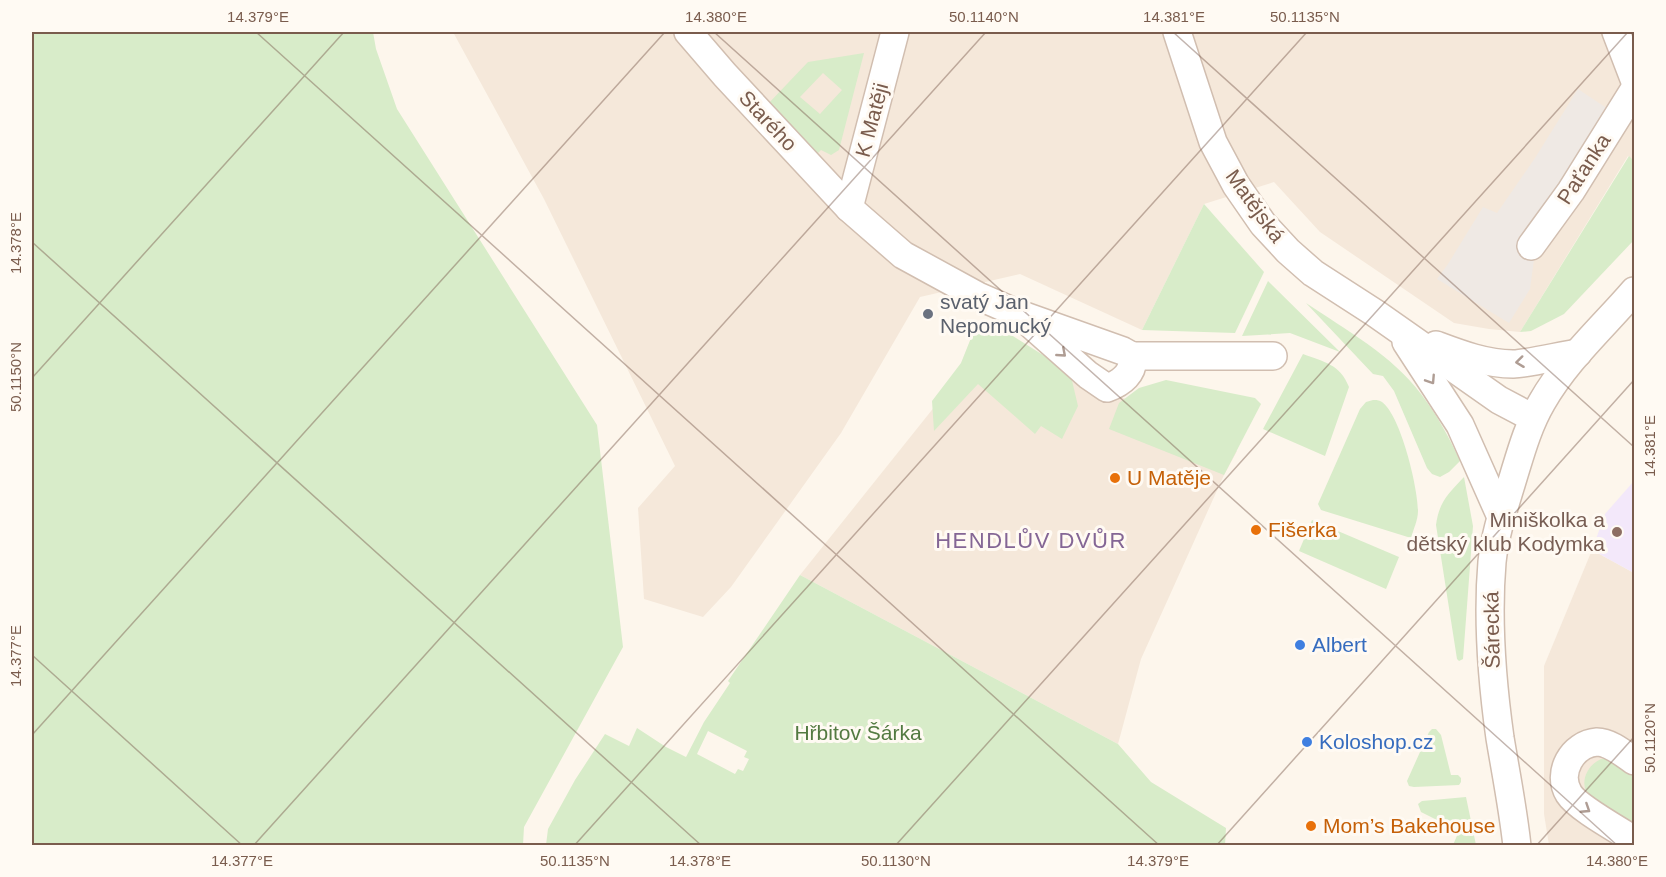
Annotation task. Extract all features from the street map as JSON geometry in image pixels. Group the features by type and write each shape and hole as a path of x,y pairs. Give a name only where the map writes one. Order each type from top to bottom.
{"street":[{"name":"Starého","path":"688,32 849,208"},
{"name":"K Matěji","path":"849,208 895,32"},
{"name":"Matějská","path":"1177,32 1213,142 1236,185 1263,224 1313,273 1498,400 1533,418"},
{"path":"1616,32 1635,79"},
{"name":"Paťanka","path":"1531,246 1571,191 1635,90"},
{"path":"849,208 903,255 978,296 1019,314 1132,356 1273,356"},
{"name":"Šárecká","path":"1517,846 1500,737 1493,673 1492,560 1501,517 1533,418 1552,387 1578,353 1635,291"},
{"path":"1019,314 1088,375 1107,388 1125,378 1132,367 1132,356"},
{"name":"Matějská","path":"1399,331 1463,355 1487,361 1513,364 1578,353"},
{"name":"Matějská","path":"1399,331 1460,425 1501,517"},
{"path":"1635,761 1610,745 1598,742 1577,750 1569,760 1565,771 1568,793 1576,803 1635,840"}],"shaded area":[{"path":"453,32 1634,32 1634,161 1628,156 1520,332 1454,323 1320,232 1274,182 1204,204 1142,330 1020,274 920,297 841,433 731,587 703,617 644,599 638,508 675,466 544,199"},
{"path":"1578,89 1611,111 1539,222 1530,289 1509,323 1437,279 1483,207 1497,213"},
{"path":"991,336 1237,451 1141,659 1118,744 800,575"},
{"name":"Miniškolka a dětský klub Kodymka","path":"1634,481 1634,573 1592,550 1605,514"},
{"path":"1592,550 1634,573 1634,845 1549,845 1544,814 1544,666"}],"green space":[{"path":"32,32 373,32 376,49 397,109 597,425 623,647 524,827 523,845 32,845"},
{"path":"864,53 839,150 831,155 821,150 816,155 767,105 808,62","holes":["823,73 842,90 820,114 800,97"]},
{"path":"1629,156 1634,161 1634,240 1564,314 1531,331 1520,332"},
{"path":"1204,204 1264,272 1235,333 1142,330"},
{"path":"1268,281 1340,352 1290,333 1242,336"},
{"path":"1306,303 1382,355 1421,394 1447,435 1460,461 1449,472 1440,477 1432,474 1427,468 1394,391 1383,376 1373,374"},
{"path":"989,321 1070,372 1078,406 1062,439 1041,426 1035,434 978,384 934,431 932,401 961,363 973,333"},
{"path":"1303,354 1336,369 1349,387 1325,456 1263,429"},
{"path":"1166,380 1255,398 1261,404 1224,475 1109,429 1119,403 1139,388"},
{"path":"1373,400 1382,402 1389,410 1396,422 1407,453 1418,511 1411,538 1321,510 1318,504 1360,409 1366,402"},
{"path":"1464,477 1473,526 1463,659 1459,661 1436,525 1439,510 1445,499"},
{"path":"1312,520 1399,557 1386,589 1299,551"},
{"name":"Hřbitov Šárka","path":"800,575 1118,744 1151,782 1226,828 1225,845 546,845 548,829 575,780 605,734 629,746 637,728 686,757 704,722 730,683 728,681","holes":["708,731 747,751 744,757 749,759 743,771 738,769 735,774 697,754"]},
{"path":"1432,729 1436,729 1441,735 1451,775 1458,775 1461,778 1459,785 1409,786 1407,781"},
{"path":"1601,759 1609,759 1634,771 1634,827 1589,797 1586,792 1584,781 1588,770"},
{"path":"1466,797 1476,845 1453,845 1459,831 1421,812 1418,804 1422,801"}],"place":[{"name":"svatý Jan Nepomucký","path":"928,314"},
{"name":"U Matěje","path":"1115,478"},
{"name":"Fišerka","path":"1256,530"},
{"name":"Miniškolka a dětský klub Kodymka","path":"1617,532"},
{"name":"Albert","path":"1300,645"},
{"name":"Koloshop.cz","path":"1307,742"},
{"name":"Mom’s Bakehouse","path":"1311,826"}],"district":[{"name":"HENDLŮV DVŮR","path":"1031,540"}]}
